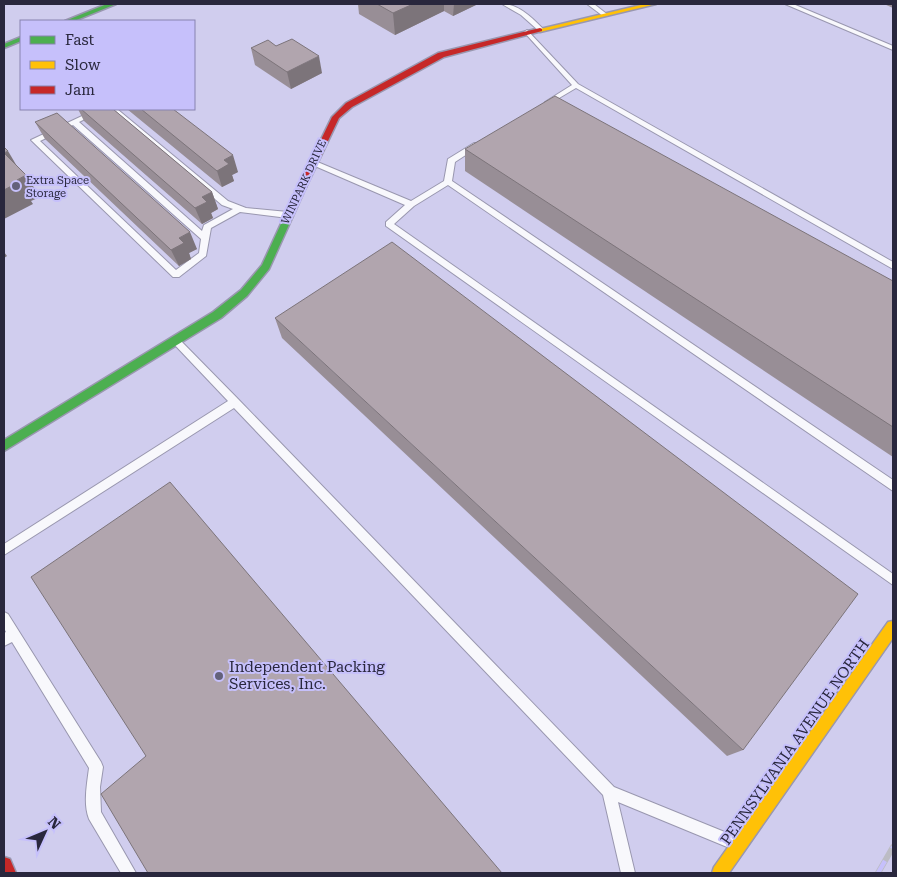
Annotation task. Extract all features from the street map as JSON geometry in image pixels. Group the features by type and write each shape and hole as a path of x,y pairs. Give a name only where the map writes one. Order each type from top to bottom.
{"street":[{"path":"71,20 113,4"},
{"name":"WINPARK DRIVE","path":"4,446 236,301 256,282 266,267 288,215 336,118 363,96 441,55 528,32 653,4"},
{"path":"4,46 20,39"},
{"name":"PENNSYLVANIA AVENUE NORTH","path":"720,873 893,627"},
{"path":"4,865 8,873"}],"lane":[{"path":"504,4 523,14 541,30"},
{"path":"590,4 605,15"},
{"path":"788,4 893,48"},
{"path":"528,32 576,85 893,266"},
{"path":"542,105 576,85"},
{"path":"100,110 35,140 176,275 203,254 207,227 239,209"},
{"path":"114,110 225,203 245,211 288,215"},
{"path":"74,122 206,239"},
{"path":"448,182 451,160 484,140"},
{"path":"312,164 411,204"},
{"path":"448,182 411,204 389,224 893,580"},
{"path":"448,182 893,486"},
{"path":"175,340 609,792 740,846"},
{"path":"4,550 235,402"},
{"path":"4,618 8,637 96,767 93,787 94,814 129,873"},
{"path":"609,792 628,873"}],"building":[{"path":"377,4 413,4 393,13"},
{"path":"292,39 319,56 287,72 251,48 268,40 276,46"},
{"path":"555,96 893,281 893,427 465,149"},
{"path":"82,110 114,110 212,192 202,197 207,202 195,208"},
{"path":"142,110 174,110 233,155 224,160 229,164 217,171"},
{"path":"57,113 190,232 179,238 184,243 171,250 35,122"},
{"path":"4,153 26,175 17,180 19,182 4,190"},
{"path":"392,242 858,594 743,750 275,318"},
{"name":"Independent Packing Services, Inc.","path":"170,482 502,873 148,873 101,794 146,756 31,577"}],"railway":[{"path":"878,873 893,847"}],"traffic: fast":[{"path":"71,20 113,4"},
{"path":"4,46 20,39"},
{"path":"4,446 217,315 244,293 266,267 302,187"}],"traffic: slow":[{"path":"540,30 653,4"},
{"path":"720,873 893,627"}],"traffic: jam":[{"path":"302,187 336,117 349,105 441,55 540,30"},
{"path":"4,865 8,873"}],"place":[{"name":"Extra Space Storage","path":"16,186"},
{"name":"Independent Packing Services, Inc.","path":"219,676"}]}
